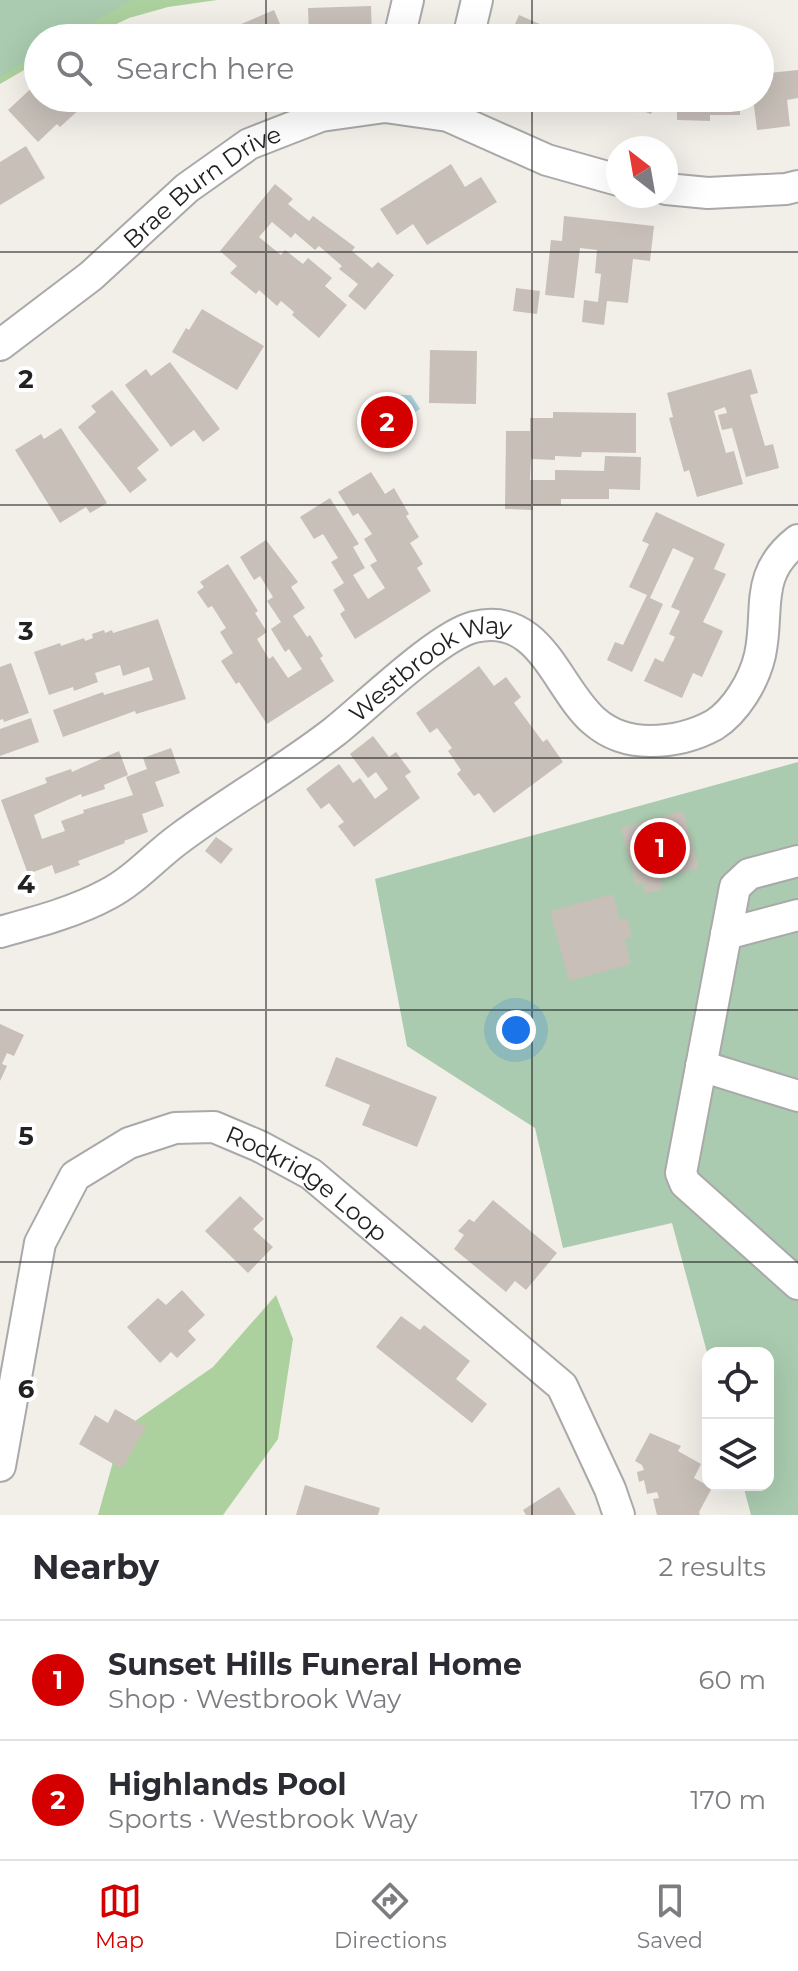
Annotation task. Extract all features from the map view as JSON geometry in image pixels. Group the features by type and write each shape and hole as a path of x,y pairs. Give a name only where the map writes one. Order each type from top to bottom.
{"street":[{"path":"402,24 408,0"},
{"path":"471,24 477,0"},
{"name":"Brae Burn Drive","path":"0,345 91,276 187,188 249,144 321,116 341,112"},
{"name":"Brae Burn Drive","path":"459,112 547,160 606,177"},
{"path":"678,190 708,193 798,186"},
{"name":"Westbrook Way","path":"0,932 112,893 182,836 323,740 438,647 477,626 497,625 529,639 548,658 591,719 619,736 638,741 676,740 716,724 742,696 751,678 759,656 764,600 770,573 778,559 798,540"},
{"path":"798,861 749,874 738,882 681,1178 798,1284"},
{"path":"726,934 798,915"},
{"path":"701,1066 798,1096"},
{"name":"Rockridge Loop","path":"0,1466 40,1243 75,1176 129,1143 175,1128 214,1127 259,1146 311,1174 562,1386 619,1515"}],"green space":[{"path":"0,0 217,0 168,7 116,24 24,24 24,70 0,84"},
{"path":"0,0 132,0 90,24 24,24 24,62 0,77"},
{"path":"798,762 798,1515 751,1515 745,1491 774,1491 774,1347 706,1347 672,1223 563,1248 535,1128 407,1046 375,879"},
{"path":"276,1295 293,1339 278,1439 223,1515 98,1515 122,1430 213,1367"}],"water":[{"path":"399,395 411,395 420,409 383,433 373,433 374,412"}],"building":[{"path":"371,6 372,24 309,24 308,8"},
{"path":"274,10 280,24 241,24"},
{"path":"519,15 540,24 515,24"},
{"path":"798,70 798,98 787,100 790,126 757,130 755,112 774,112 774,73"},
{"path":"24,95 24,112 76,112 60,127 57,124 38,142 8,110"},
{"path":"677,112 740,112 740,115 710,115 710,121 677,120"},
{"path":"26,146 45,178 0,205 0,162"},
{"path":"451,164 465,187 481,177 497,202 427,245 413,224 397,235 380,209"},
{"path":"275,184 293,199 288,204 309,221 313,216 355,247 352,251 372,268 378,262 394,275 365,310 348,296 358,284 339,269 342,266 319,246 315,250 295,233 291,238 272,222 259,237 281,255 285,250 303,264 308,258 332,278 325,286 347,305 319,338 281,301 277,306 259,290 256,294 230,273 237,266 220,251"},
{"path":"564,216 654,226 650,261 633,259 628,303 607,301 604,325 582,322 584,300 598,302 601,274 595,273 597,250 580,248 574,298 545,295 551,240 562,241"},
{"path":"516,288 540,291 537,314 513,311"},
{"path":"202,309 264,346 237,390 172,352"},
{"path":"430,350 477,351 476,404 429,403"},
{"path":"170,362 220,429 203,442 194,430 171,447 125,385 146,369 151,376"},
{"path":"751,369 758,393 750,395 765,446 773,444 779,468 746,477 732,428 722,430 718,415 727,413 725,407 714,411 726,453 734,451 743,484 697,497 689,470 684,472 669,418 673,417 667,393"},
{"path":"112,390 159,450 137,468 147,480 130,493 78,427 96,412 91,406"},
{"path":"553,412 636,413 636,453 582,452 581,457 531,459 530,480 555,480 555,470 604,471 605,456 641,457 640,490 609,489 609,499 561,499 561,505 533,505 533,510 505,509 506,431 530,431 530,418 553,418"},
{"path":"61,428 107,503 90,513 86,507 60,523 15,450 41,434 44,439"},
{"path":"371,472 385,494 394,488 409,514 406,516 419,537 410,543 423,564 417,568 431,591 355,639 340,614 345,610 333,590 344,583 331,562 338,558 323,534 314,539 300,517 330,498 359,544 353,547 365,568 353,575 368,599 385,588 370,565 377,561 364,539 372,534 358,513 353,516 338,492"},
{"path":"656,512 725,544 714,569 726,574 703,622 723,631 702,677 693,673 682,698 644,681 655,658 663,662 675,637 669,634 680,611 671,607 694,558 673,548 650,598 663,604 632,672 607,660 615,642 623,645 647,595 629,587 649,544 642,541"},
{"path":"266,540 298,582 291,587 305,608 293,616 307,637 310,635 334,681 267,724 221,661 233,653 220,632 226,628 212,606 208,608 197,592 204,587 200,582 228,564 258,611 255,613 267,632 257,639 269,659 273,656 288,678 302,669 289,649 285,652 271,629 281,622 267,601 273,597 260,576 254,580 240,557"},
{"path":"158,619 186,699 136,714 135,711 63,737 53,710 103,692 104,695 153,680 149,667 123,676 120,665 95,673 98,682 74,691 73,687 49,695 34,652 60,643 61,646 84,638 85,641 93,638 92,634 104,630 105,633 112,630 113,633"},
{"path":"11,663 29,713 4,722 0,720 0,667"},
{"path":"479,666 494,686 506,677 521,697 514,703 543,742 547,739 563,762 494,813 479,793 474,796 457,774 461,770 448,751 452,748 437,728 430,733 416,713"},
{"path":"31,718 39,742 0,756 0,729"},
{"path":"373,736 389,757 396,752 411,772 405,776 420,798 354,847 338,826 344,822 329,803 321,809 306,789 339,764 353,783 360,778 375,799 388,789 376,772 368,778 350,754"},
{"path":"171,748 180,773 155,782 164,806 142,814 148,832 55,874 52,865 28,874 1,800 47,783 45,778 71,769 72,772 119,751 128,775 104,785 105,789 82,797 81,794 34,815 42,839 65,831 61,821 84,813 83,810 133,795 126,777 147,769 143,758"},
{"path":"683,811 699,868 660,878 663,889 645,894 643,884 636,885 621,828"},
{"path":"216,837 233,849 221,864 205,851"},
{"path":"613,894 620,920 627,918 632,938 625,939 631,964 569,981 550,911"},
{"path":"0,1024 24,1035 14,1056 7,1053 2,1064 7,1066 0,1081"},
{"path":"336,1057 437,1097 417,1147 362,1125 370,1105 325,1086"},
{"path":"240,1196 264,1219 253,1229 273,1247 248,1273 205,1231"},
{"path":"493,1200 557,1253 526,1290 515,1281 506,1292 454,1249 464,1235 458,1231 469,1219 474,1222"},
{"path":"182,1290 205,1315 188,1331 196,1340 177,1358 171,1352 160,1363 127,1327 158,1298 166,1305"},
{"path":"401,1316 420,1330 424,1325 470,1361 456,1379 487,1404 472,1423 376,1347"},
{"path":"115,1409 146,1427 122,1469 79,1444 95,1415 108,1423"},
{"path":"650,1433 681,1446 678,1451 701,1464 694,1478 702,1482 702,1491 710,1491 700,1515 657,1515 653,1499 659,1498 657,1492 647,1494 644,1480 639,1482 637,1472 644,1470 635,1461"},
{"path":"305,1485 380,1508 378,1515 296,1515"},
{"path":"559,1487 576,1515 526,1515 523,1510"}],"place":[{"name":"Highlands Pool","path":"387,422"},
{"name":"Sunset Hills Funeral Home","path":"660,848"}]}
